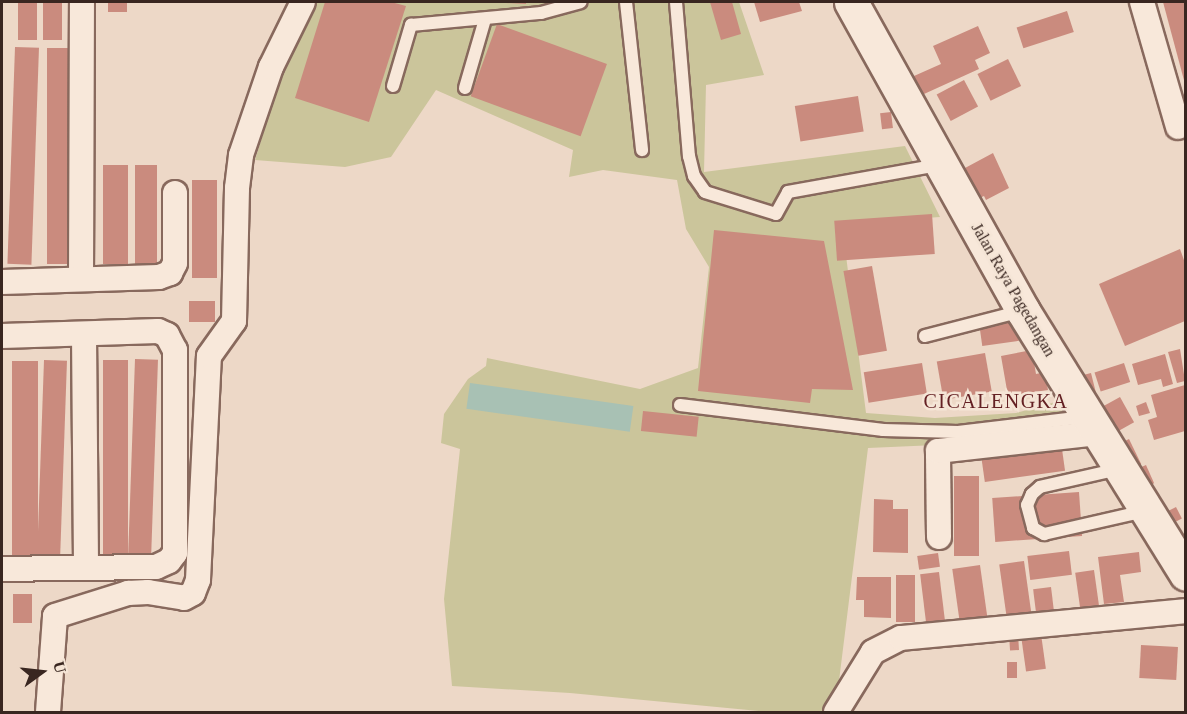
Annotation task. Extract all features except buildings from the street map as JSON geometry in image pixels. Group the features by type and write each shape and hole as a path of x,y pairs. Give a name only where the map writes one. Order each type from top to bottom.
{"street":[{"path":"81,279 82,2"},
{"path":"48,712 55,616 128,593 148,592 184,598 193,593 198,580 209,356 234,321 237,188 241,155 271,67 303,2"},
{"name":"Jalan Raya Pagedangan","path":"851,2 1023,311 1185,574"},
{"path":"1142,2 1178,127"},
{"path":"2,282 159,277 170,273 175,262 175,193"},
{"path":"2,336 158,331 167,335 175,350 176,553 169,561 156,567 2,569"},
{"path":"84,334 86,568"},
{"path":"939,537 938,451 1093,425"},
{"path":"836,712 873,652 901,638 1185,611"}],"lane":[{"path":"393,86 411,25 541,13 576,2"},
{"path":"626,2 642,150"},
{"path":"676,2 689,156 694,176 705,192 776,214 788,192 942,164"},
{"path":"465,88 485,19"},
{"path":"925,336 1023,311"},
{"path":"680,405 883,429 947,431 1093,425"},
{"path":"1121,469 1040,487 1032,494 1028,505 1033,528 1044,534 1146,510"}],"shaded area":[{"path":"316,2 739,2 764,75 706,85 704,172 905,146 940,217 842,224 866,413 935,418 1016,413 1063,400 1078,428 959,444 868,448 837,697 827,712 770,712 570,693 452,686 444,599 460,449 441,443 444,414 468,379 486,366 487,358 640,389 698,368 709,267 686,229 677,180 603,170 569,177 573,150 436,90 391,157 345,167 255,160 284,65"},
{"path":"470,383 633,406 630,432 466,409"}],"district":[{"name":"CICALENGKA","path":"996,401"}]}
